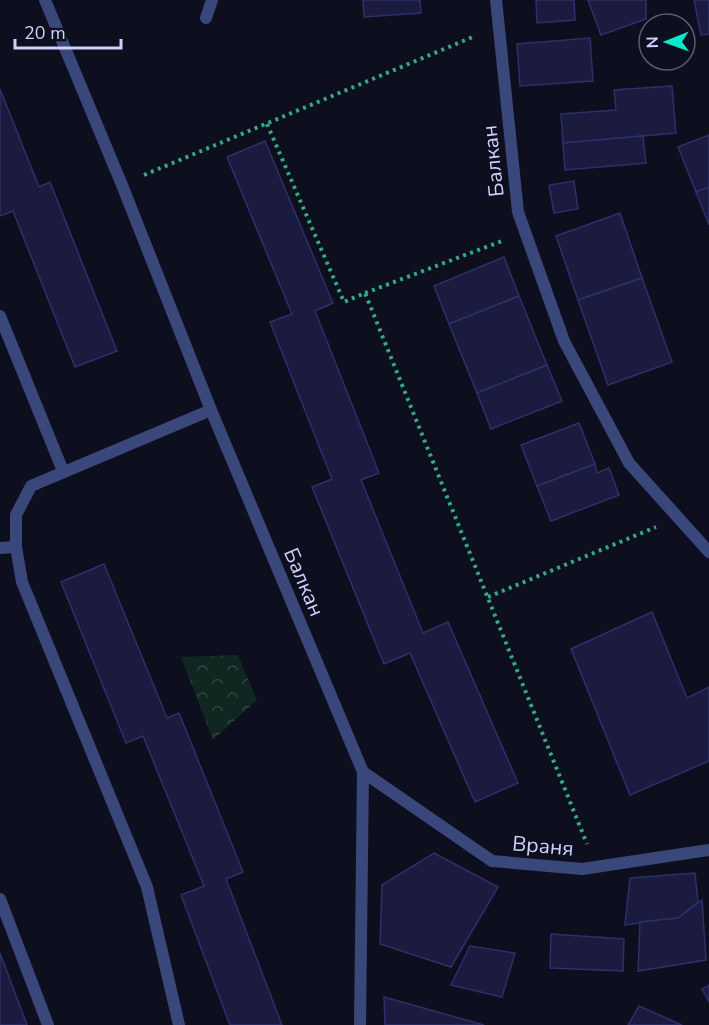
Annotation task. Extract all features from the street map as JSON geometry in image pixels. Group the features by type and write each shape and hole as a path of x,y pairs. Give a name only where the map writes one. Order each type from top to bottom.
{"street":[{"name":"Балкан","path":"45,0 122,185 211,410 363,772 360,1025"},
{"path":"206,18 212,0"},
{"name":"Балкан","path":"496,0 518,212 564,341 629,463 709,552"},
{"path":"0,316 63,471"},
{"path":"179,1025 147,887 22,582 16,547 16,515 31,486 211,410"},
{"path":"0,548 16,547"},
{"name":"Враня","path":"363,772 492,861 582,869 709,850"},
{"path":"0,899 48,1025"}],"path":[{"path":"122,185 499,26"},
{"path":"267,124 344,302 525,232"},
{"path":"365,292 596,867"},
{"path":"488,597 678,518"}],"green space":[{"path":"238,655 257,700 213,740 181,657"}],"building":[{"path":"363,0 420,0 421,13 364,17"},
{"path":"536,0 574,0 575,20 537,23"},
{"path":"588,0 646,0 646,12 637,12 637,22 601,35"},
{"path":"694,0 709,0 709,34 701,35"},
{"path":"590,38 593,81 520,86 517,44"},
{"path":"672,86 676,133 563,143 561,114 616,110 614,90"},
{"path":"0,89 39,187 50,182 117,351 75,367 13,211 0,216"},
{"path":"709,135 709,187 696,192 678,147"},
{"path":"643,136 646,163 565,170 563,143"},
{"path":"265,141 333,303 315,311 379,473 361,480 423,633 448,622 518,783 475,802 410,653 384,664 312,487 332,479 270,322 292,314 227,157"},
{"path":"574,181 578,209 554,213 549,185"},
{"path":"709,187 709,225 696,192"},
{"path":"620,213 642,278 578,300 556,236"},
{"path":"504,257 519,296 449,324 434,286"},
{"path":"642,278 672,362 608,385 578,300"},
{"path":"519,296 547,365 477,393 449,324"},
{"path":"547,365 562,401 491,429 477,393"},
{"path":"579,423 595,464 537,486 521,445"},
{"path":"595,464 597,473 609,468 619,495 551,521 537,486"},
{"path":"104,564 167,718 179,713 243,872 226,879 282,1025 230,1025 181,895 204,886 143,736 126,743 61,582"},
{"path":"652,612 687,698 709,687 709,761 630,795 571,649"},
{"path":"434,853 498,887 451,967 380,944 382,885"},
{"path":"695,873 698,902 678,918 625,925 630,878"},
{"path":"702,900 706,960 638,971 640,922 678,918"},
{"path":"551,934 624,939 623,971 550,968"},
{"path":"470,946 515,953 502,997 451,985"},
{"path":"0,953 27,1025 0,1025"},
{"path":"709,985 709,1002 702,989"},
{"path":"384,997 484,1025 385,1025"},
{"path":"639,1006 682,1025 628,1025"}]}
